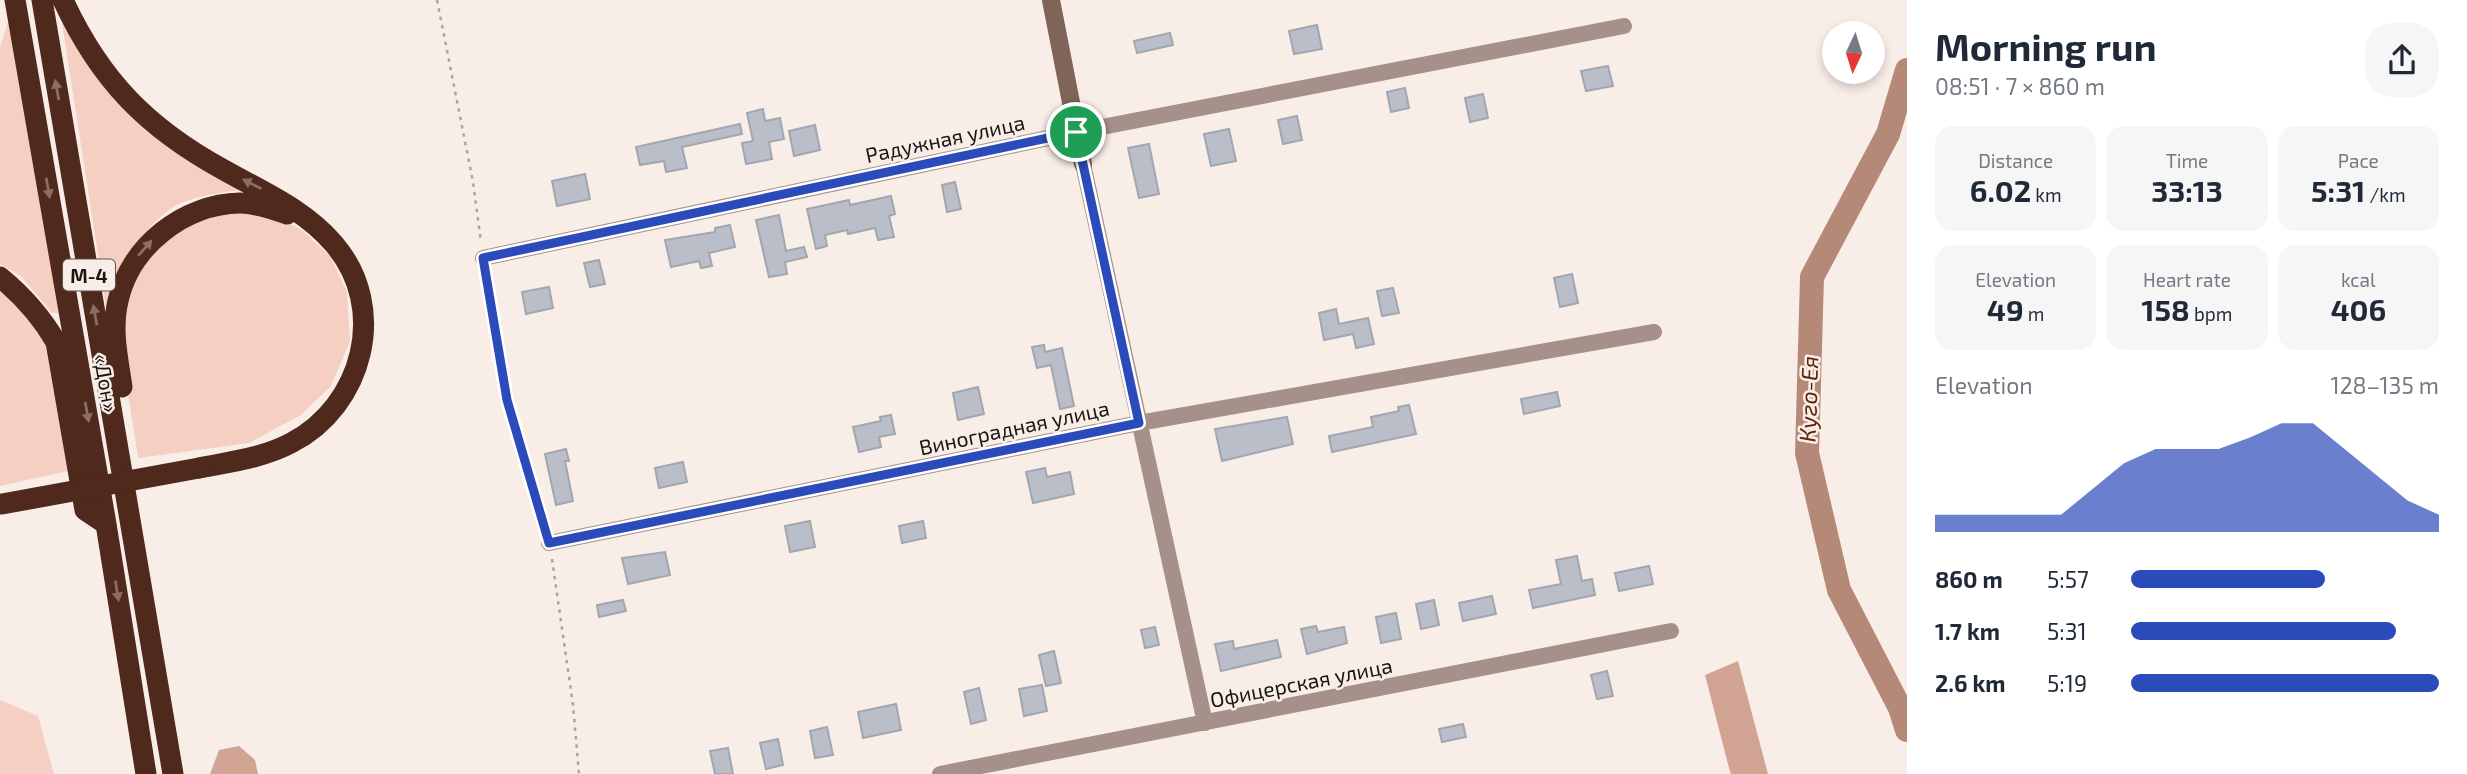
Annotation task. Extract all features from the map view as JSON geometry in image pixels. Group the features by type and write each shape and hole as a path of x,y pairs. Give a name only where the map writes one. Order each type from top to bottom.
{"highway":[{"name":"«Дон»","path":"15,0 106,524 146,774"},
{"name":"«Дон»","path":"42,0 173,774"},
{"name":"М-4","path":"1,504 266,454 291,443 333,410 355,373 363,330 362,307 357,286 335,246 285,201 189,150 154,126 121,95 99,67 63,0"},
{"name":"М-4","path":"135,551 141,522 114,335 118,301 126,277 152,240 183,218 218,205 242,203 269,207 309,221"},
{"path":"0,277 42,318 56,342 85,510 106,524"}],"street":[{"path":"1051,0 1076,132 1205,723"},
{"name":"Радужная улица","path":"483,258 1076,132 1624,26"},
{"name":"Виноградная улица","path":"549,543 1139,423 1654,332"},
{"name":"Офицерская улица","path":"940,774 1671,631"}],"path":[{"path":"437,0 473,182 507,400 549,543 568,664 579,774"}],"shaded area":[{"path":"61,17 101,80 248,189 187,201 170,209 157,220 136,244 121,272 108,319"},
{"path":"9,18 59,313 52,313 21,276 0,264 0,47"},
{"path":"239,210 275,216 302,230 330,256 347,292 350,341 331,386 301,415 249,443 138,458 122,332 126,297 131,284 155,248 177,230 202,217"},
{"path":"0,286 40,327 59,374 77,469 0,486"},
{"path":"1738,661 1768,774 1731,774 1729,768 1705,675"},
{"path":"0,700 38,716 54,774 0,774"},
{"path":"239,746 255,760 258,774 210,774 219,750"}],"building":[{"path":"1317,25 1322,49 1294,54 1289,31"},
{"path":"1170,33 1173,45 1137,53 1134,41"},
{"path":"1608,66 1613,86 1586,91 1581,71"},
{"path":"1405,88 1409,108 1391,112 1387,92"},
{"path":"1483,94 1488,118 1470,122 1465,98"},
{"path":"763,109 765,121 780,118 784,139 769,142 772,159 746,164 742,143 753,141 747,113"},
{"path":"1297,116 1302,140 1283,144 1278,120"},
{"path":"740,124 742,134 682,147 687,168 666,172 664,161 640,165 636,147"},
{"path":"815,125 820,150 794,156 789,131"},
{"path":"1229,129 1236,161 1211,166 1204,134"},
{"path":"1149,144 1159,194 1139,198 1128,148"},
{"path":"585,174 590,199 557,206 552,181"},
{"path":"955,182 961,209 947,212 942,185"},
{"path":"891,196 895,214 889,216 894,237 878,240 875,228 848,234 847,230 825,235 827,246 816,249 807,209 849,200 850,205"},
{"path":"779,215 786,251 804,247 807,257 785,262 787,274 769,277 756,220"},
{"path":"730,225 735,247 709,253 712,266 701,268 699,261 671,267 665,240 715,232 715,228"},
{"path":"599,260 605,284 590,287 584,263"},
{"path":"1572,274 1578,303 1560,307 1554,278"},
{"path":"549,287 553,308 526,314 522,292"},
{"path":"1393,288 1399,313 1382,316 1377,291"},
{"path":"1336,309 1339,324 1368,318 1374,344 1356,348 1353,334 1324,340 1319,313"},
{"path":"1044,345 1045,352 1062,348 1074,406 1060,409 1051,365 1037,368 1032,347"},
{"path":"978,387 984,414 958,420 953,393"},
{"path":"1557,392 1560,406 1524,414 1521,399"},
{"path":"1409,405 1416,434 1332,452 1329,436 1373,427 1371,417 1399,411 1398,407"},
{"path":"891,415 895,434 879,437 881,447 859,452 853,427 881,421 880,417"},
{"path":"1287,417 1293,444 1222,461 1215,429"},
{"path":"566,449 569,461 565,461 573,501 556,505 545,454"},
{"path":"683,462 687,482 659,488 655,468"},
{"path":"1045,468 1047,477 1070,472 1074,494 1033,503 1026,472"},
{"path":"810,521 815,547 790,552 785,526"},
{"path":"923,521 926,538 902,543 899,526"},
{"path":"665,552 670,575 628,584 622,558"},
{"path":"1577,556 1582,581 1592,579 1595,595 1533,608 1529,590 1561,584 1556,560"},
{"path":"1649,566 1653,584 1619,591 1615,573"},
{"path":"1492,596 1496,614 1463,621 1459,603"},
{"path":"623,600 626,611 599,617 597,605"},
{"path":"1434,600 1439,625 1421,629 1416,604"},
{"path":"1396,613 1401,639 1381,643 1376,617"},
{"path":"1316,626 1318,632 1344,627 1347,643 1307,654 1301,629"},
{"path":"1155,627 1159,645 1145,648 1141,630"},
{"path":"1277,640 1281,657 1221,671 1215,644 1233,641 1234,649"},
{"path":"1054,651 1061,683 1046,686 1039,655"},
{"path":"1607,671 1613,696 1597,699 1591,675"},
{"path":"1042,685 1047,711 1024,716 1019,689"},
{"path":"979,688 986,720 971,724 964,692"},
{"path":"896,704 901,730 863,738 858,712"},
{"path":"1463,724 1466,737 1442,742 1439,729"},
{"path":"827,727 833,755 815,758 810,731"},
{"path":"778,739 783,765 766,769 760,743"},
{"path":"728,748 733,774 715,774 710,751"}],"waterway":[{"name":"Куго-Ея","path":"1907,70 1888,134 1812,277 1807,453 1839,590 1900,708 1907,730"}],"route":[{"path":"1076,132 1139,423 549,543 507,400 483,258 1076,132"}]}
